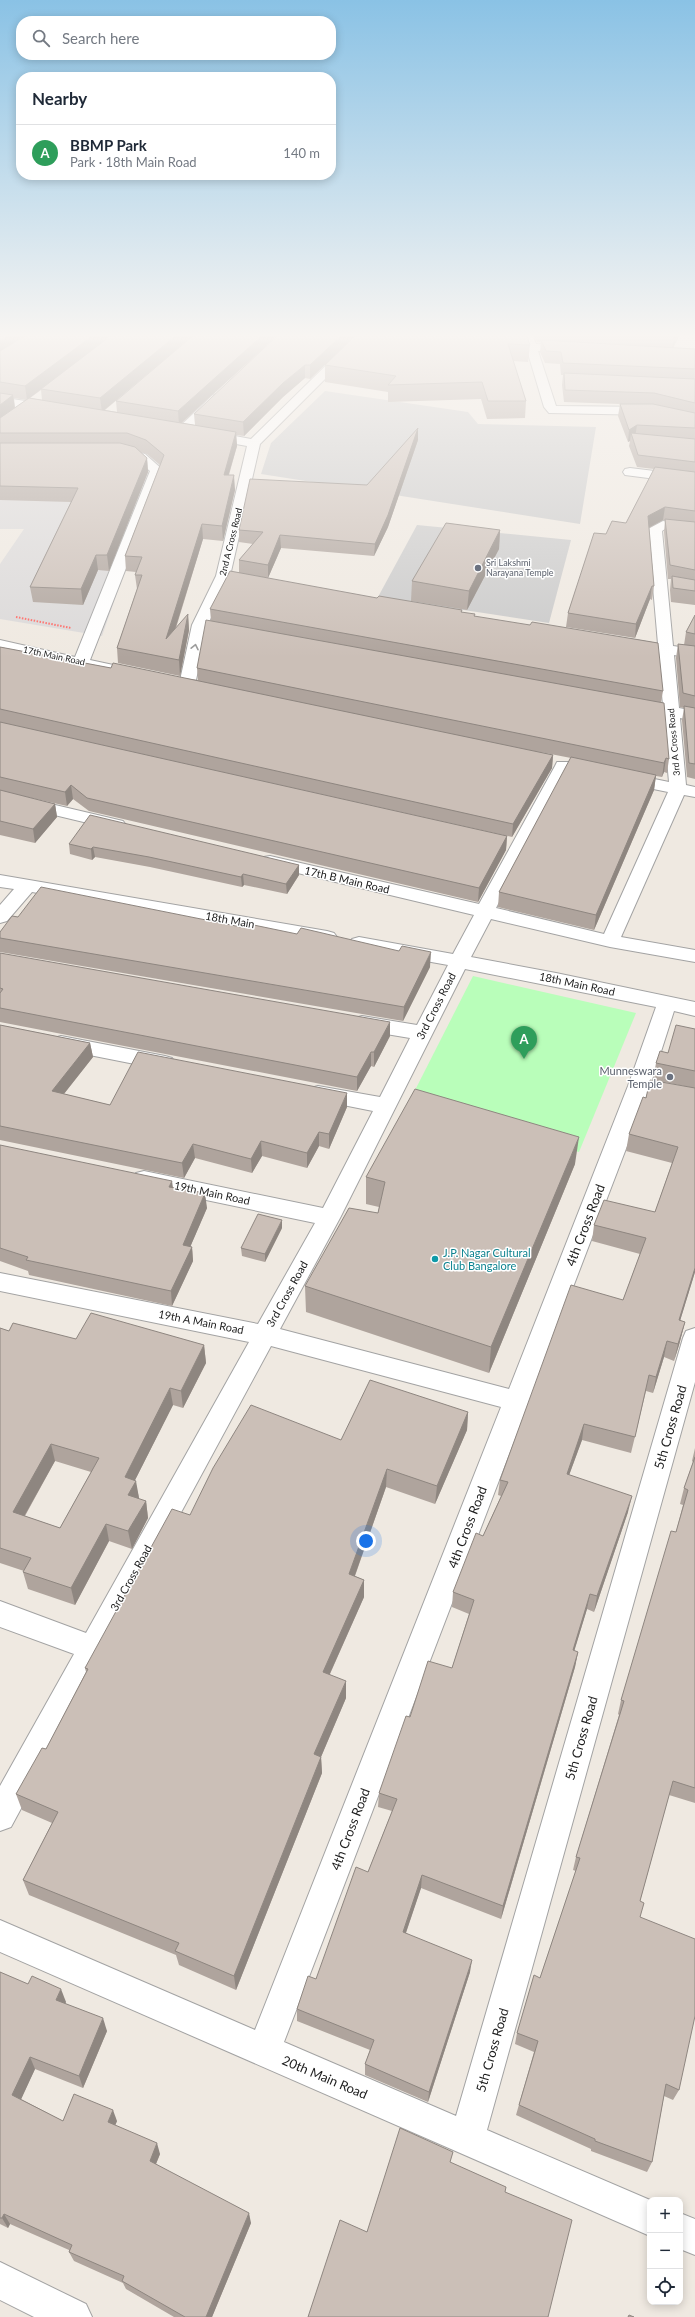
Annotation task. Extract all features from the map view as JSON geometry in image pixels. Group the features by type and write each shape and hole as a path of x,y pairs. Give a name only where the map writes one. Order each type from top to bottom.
{"street":[{"name":"2nd A Cross Road","path":"187,685 200,625 223,576 254,442"},
{"path":"81,662 157,471 147,460 136,454 107,452"},
{"path":"630,472 695,480"},
{"name":"3rd A Cross Road","path":"610,942 687,791 671,712 666,650 667,584 655,529 663,525 695,530"},
{"path":"223,576 239,579"},
{"path":"200,625 247,634"},
{"path":"612,641 695,654"},
{"name":"17th Main Road","path":"0,645 126,672"},
{"path":"624,703 695,716"},
{"name":"3rd Cross Road","path":"0,1816 329,1218 485,913 510,844 563,766"},
{"path":"609,775 687,791"},
{"path":"0,797 131,828"},
{"name":"17th B Main Road","path":"254,858 610,942 695,956"},
{"name":"18th Main","path":"0,881 460,960"},
{"path":"0,917 28,885"},
{"name":"18th Main Road","path":"460,960 695,1009"},
{"name":"4th Cross Road","path":"264,2050 517,1401 649,1088 667,1003"},
{"path":"344,1020 423,1033"},
{"path":"39,1038 185,1067"},
{"path":"301,1090 386,1106"},
{"name":"19th Main Road","path":"122,1174 329,1218"},
{"name":"19th A Main Road","path":"0,1282 264,1335 517,1401"},
{"name":"5th Cross Road","path":"467,2138 695,1338"},
{"path":"0,1614 92,1648"},
{"name":"20th Main Road","path":"0,1936 647,2217"},
{"path":"683,2232 695,2238"},
{"path":"0,2280 65,2315"}],"path":[{"path":"16,617 93,633"}],"shaded area":[{"path":"594,442 580,524 261,474 271,443"},
{"path":"168,447 102,636 0,619 0,564 24,529 0,529 0,448"},
{"name":"Sri Lakshmi Narayana Temple","path":"417,525 571,540 549,623 378,597"}],"green space":[{"path":"473,976 636,1013 579,1152 408,1104"}],"building":[{"path":"149,442 233,442 224,475 234,475 222,526 202,524 166,639 188,614 179,660 117,648 142,575 135,575 142,557 125,556 164,455"},
{"path":"405,442 413,442 388,515 375,544 280,535 268,565 239,560 263,532 239,530 250,479 367,485"},
{"path":"634,442 695,442 695,462 638,455"},
{"path":"0,443 120,443 135,447 147,458 107,555 96,555 81,589 30,587 78,488 0,486"},
{"path":"655,467 695,472 695,511 665,507 648,516 654,586 652,586 636,624 568,613 594,533 606,534 612,521 626,523"},
{"path":"665,519 695,522 695,570 670,565"},
{"path":"446,523 500,530 469,591 412,581"},
{"path":"230,571 377,598 379,596 462,610 461,612 475,614 474,616 530,625 532,622 658,643 663,691 210,609"},
{"path":"672,576 695,580 695,591 673,588"},
{"path":"695,615 695,634 686,632"},
{"path":"206,620 664,703 669,759 666,758 664,763 197,668"},
{"path":"678,644 695,646 695,696 683,693"},
{"path":"0,647 111,668 113,663 553,755 513,824 0,709"},
{"path":"684,706 695,708 695,764 689,763"},
{"path":"0,722 507,836 479,888 87,798 71,785 65,792 0,777"},
{"path":"571,757 656,775 596,915 499,892"},
{"path":"0,790 55,804 33,829 0,821"},
{"path":"90,815 299,865 286,884 243,874 241,877 149,857 93,847 91,849 69,844"},
{"path":"41,887 241,927 244,923 297,934 301,928 399,951 402,946 431,952 404,1007 0,938 0,932 12,916 18,917"},
{"path":"0,953 390,1022 374,1052 371,1052 357,1077 0,1008 0,993 3,989 0,988"},
{"path":"0,1025 90,1043 52,1091 110,1105 138,1052 347,1093 329,1134 319,1132 307,1153 261,1141 251,1159 193,1144 182,1163 0,1126"},
{"path":"676,1025 695,1029 695,1071 656,1063 660,1051 668,1053"},
{"path":"650,1080 695,1088 695,1268 679,1320 685,1322 678,1344 667,1341 656,1377 649,1375 635,1437 584,1424 567,1474 632,1496 597,1596 590,1594 573,1650 578,1652 503,1906 422,1875 403,1932 472,1960 429,2092 365,2064 374,2040 297,2009 308,1976 316,1979 356,1867 368,1872 397,1799 379,1793 406,1716 410,1717 428,1661 452,1668 474,1600 453,1592 476,1533 483,1536 508,1482 500,1480 571,1285 623,1300 646,1238 594,1225 604,1200 655,1212 678,1147 629,1134 643,1097 646,1098"},
{"name":"J.P. Nagar Cultural Club Bangalore","path":"415,1089 579,1137 491,1347 305,1286 349,1208 378,1213 385,1182 366,1177"},
{"path":"0,1145 172,1181 169,1187 205,1193 183,1245 192,1247 171,1291 26,1260 28,1257 0,1248"},
{"path":"258,1214 282,1220 265,1254 241,1248"},
{"path":"91,1313 204,1345 181,1391 170,1388 125,1477 136,1481 128,1495 146,1501 128,1531 106,1524 71,1588 23,1572 31,1558 0,1548 0,1328 9,1331 13,1323 76,1339","holes":["51,1444 99,1458 60,1528 13,1512"]},
{"path":"370,1380 468,1412 437,1486 387,1469 349,1574 364,1580 323,1672 346,1681 314,1754 321,1757 234,1976 175,1951 179,1943 23,1880 58,1812 16,1794 42,1748 46,1749 88,1669 85,1668 172,1509 190,1515 213,1468 251,1405 341,1440"},
{"path":"695,1457 695,1788 673,1781 640,1901 644,1903 640,1917 695,1939 695,2016 679,2090 666,2084 652,2162 595,2141 595,2139 519,2105 538,2041 517,2033 534,1975 540,1978 580,1858 576,1857 624,1701 621,1700 671,1531 676,1532 688,1490 684,1488"},
{"path":"0,1972 28,1984 32,1976 61,1989 56,2000 103,2018 79,2076 30,2057 12,2095 63,2121 74,2094 113,2110 108,2122 157,2143 150,2161 249,2213 206,2317 185,2317 122,2281 124,2276 69,2252 72,2245 4,2214 2,2218 0,2218"},
{"path":"400,2128 453,2152 450,2162 506,2187 505,2192 572,2220 548,2317 308,2317 340,2220 367,2232"}],"place":[{"name":"Sri Lakshmi Narayana Temple","path":"478,568"},
{"name":"BBMP Park","path":"524,1059"},
{"name":"Munneswara Temple","path":"670,1077"},
{"name":"J.P. Nagar Cultural Club Bangalore","path":"435,1259"}]}
